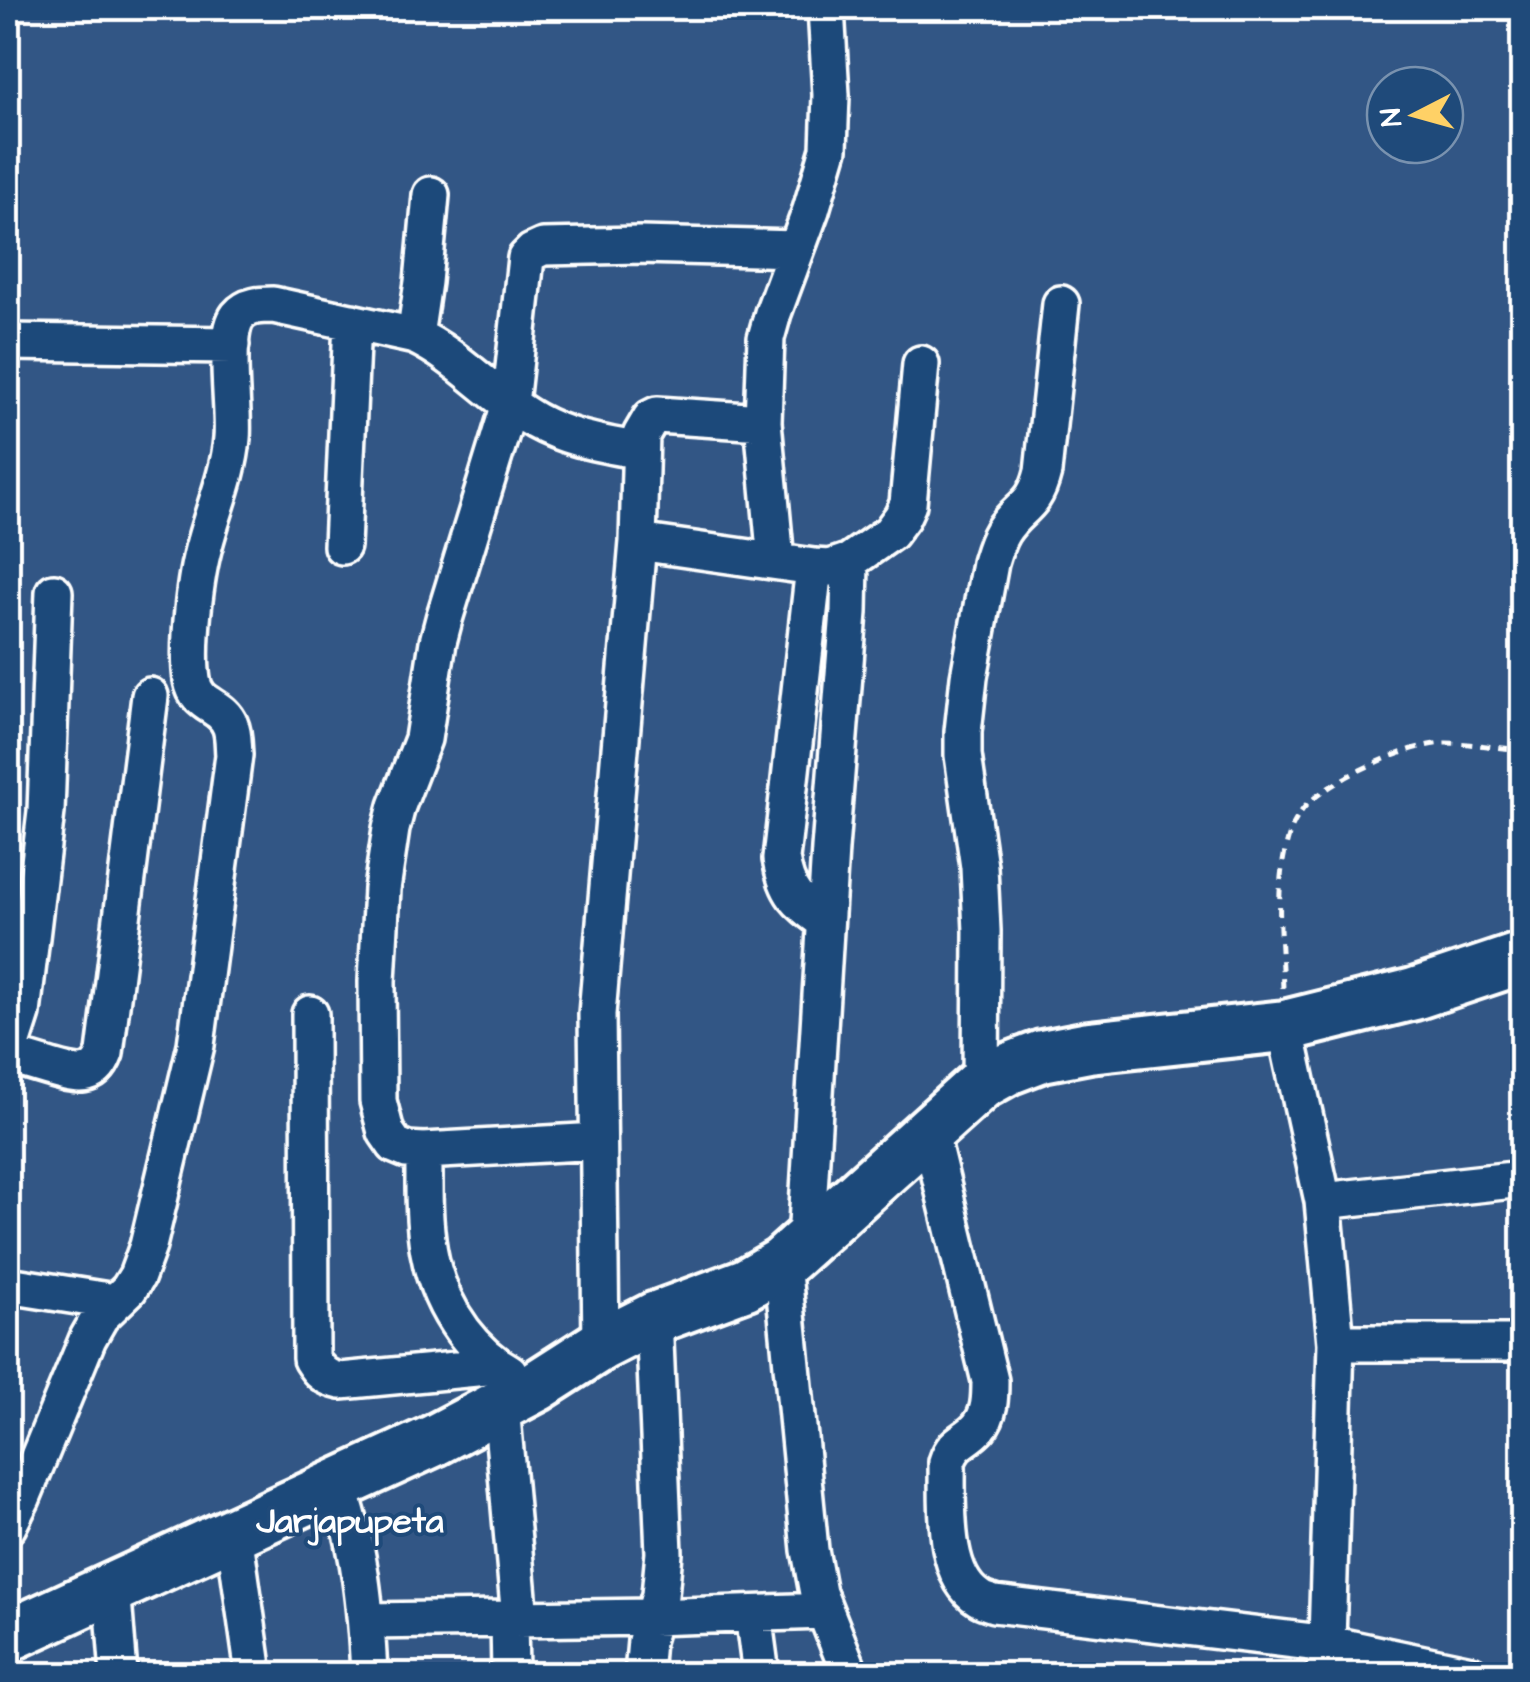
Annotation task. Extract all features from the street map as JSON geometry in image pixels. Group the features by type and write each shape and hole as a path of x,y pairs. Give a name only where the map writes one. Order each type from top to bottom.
{"main road":[{"path":"8,1636 433,1441 512,1386 654,1318 746,1284 794,1251 981,1084 1008,1069 1042,1056 1090,1047 1284,1026 1414,994 1522,958"}],"street":[{"path":"776,562 763,422 766,338 829,149 831,94 826,8"},
{"path":"415,336 431,196"},
{"path":"598,1141 424,1151 407,1150 395,1144 386,1132 378,1101 377,980 382,889 391,829 424,739 438,642 510,404 526,258 543,247 796,249"},
{"path":"981,1084 982,931 979,867 963,755 965,714 990,563 1004,530 1039,490 1061,304"},
{"path":"8,1526 88,1338 100,1317 138,1276 196,1045 234,755 233,734 224,713 196,694 190,652 199,567 232,438 231,345 239,314 258,305 274,305 415,336 458,362 535,421 585,440 640,451"},
{"path":"342,546 352,322"},
{"path":"8,342 231,345"},
{"path":"638,542 814,567 830,568 850,561 890,533 908,504 920,364"},
{"path":"601,1344 598,1014 638,542 642,435 650,418 658,415 763,422"},
{"path":"850,561 825,922 794,1251 810,1550 824,1611 850,1674"},
{"path":"814,567 781,858 790,891 799,903 825,922"},
{"path":"8,1045 22,1014 46,812 54,592"},
{"path":"8,1056 83,1074 100,1065 105,1053 150,696"},
{"path":"310,1014 312,1358 319,1373 340,1381 512,1386"},
{"path":"1284,1026 1322,1200 1336,1343 1327,1659"},
{"path":"929,1130 990,1380 990,1404 985,1417 977,1429 950,1450 947,1462 949,1541 965,1585 978,1598 994,1604 1327,1659 1471,1674"},
{"path":"424,1151 424,1210 430,1266 444,1303 460,1327 512,1386 514,1619 510,1674"},
{"path":"1322,1200 1522,1179"},
{"path":"8,1285 116,1302"},
{"path":"643,1674 646,1641 660,1595 664,1553 654,1318"},
{"path":"1336,1343 1522,1342"},
{"path":"338,1485 350,1519 367,1621 369,1674"},
{"path":"234,1533 254,1674"},
{"path":"112,1586 119,1674"},
{"path":"367,1621 824,1611"},
{"path":"754,1614 761,1674"}],"path":[{"path":"1284,1026 1279,905 1289,833 1304,808 1328,788 1362,770 1428,744 1522,750"}],"district":[{"name":"Jarjapupeta","path":"350,1521"}]}
